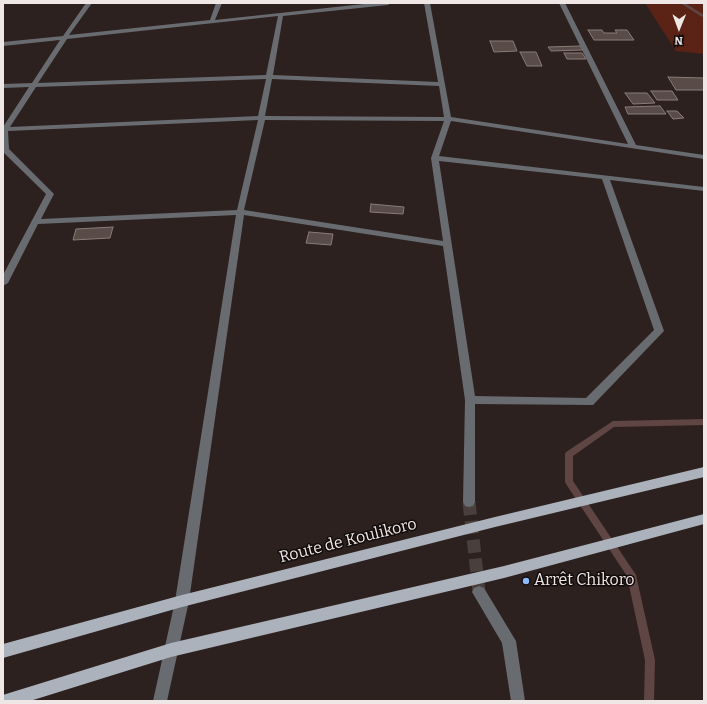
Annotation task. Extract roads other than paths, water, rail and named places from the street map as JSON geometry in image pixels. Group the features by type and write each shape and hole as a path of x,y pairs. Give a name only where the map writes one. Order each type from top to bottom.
{"main road":[{"name":"Route de Koulikoro","path":"3,651 182,600 704,472"},
{"path":"6,701 171,650 558,557 704,519"}],"street":[{"path":"3,283 50,194 5,150 5,129 89,3"},
{"path":"212,21 218,3"},
{"path":"3,44 357,5 388,3"},
{"path":"427,3 448,119 435,158 470,400 469,502"},
{"path":"562,3 632,146"},
{"path":"160,701 182,600 240,212 257,142 281,14"},
{"path":"3,86 268,77 442,84"},
{"path":"5,129 261,118 448,119 704,157"},
{"path":"435,158 704,190"},
{"path":"470,400 589,402 659,331 605,178"},
{"path":"35,222 240,212 447,244"},
{"path":"479,592 509,641 518,701"}],"waterway":[{"path":"682,3 704,17"},
{"path":"649,701 650,660 631,575 569,482 569,454 613,424 704,422"}],"tunnel":[{"path":"469,502 479,592"}],"place":[{"name":"Arrêt Chikoro","path":"526,581"}]}
